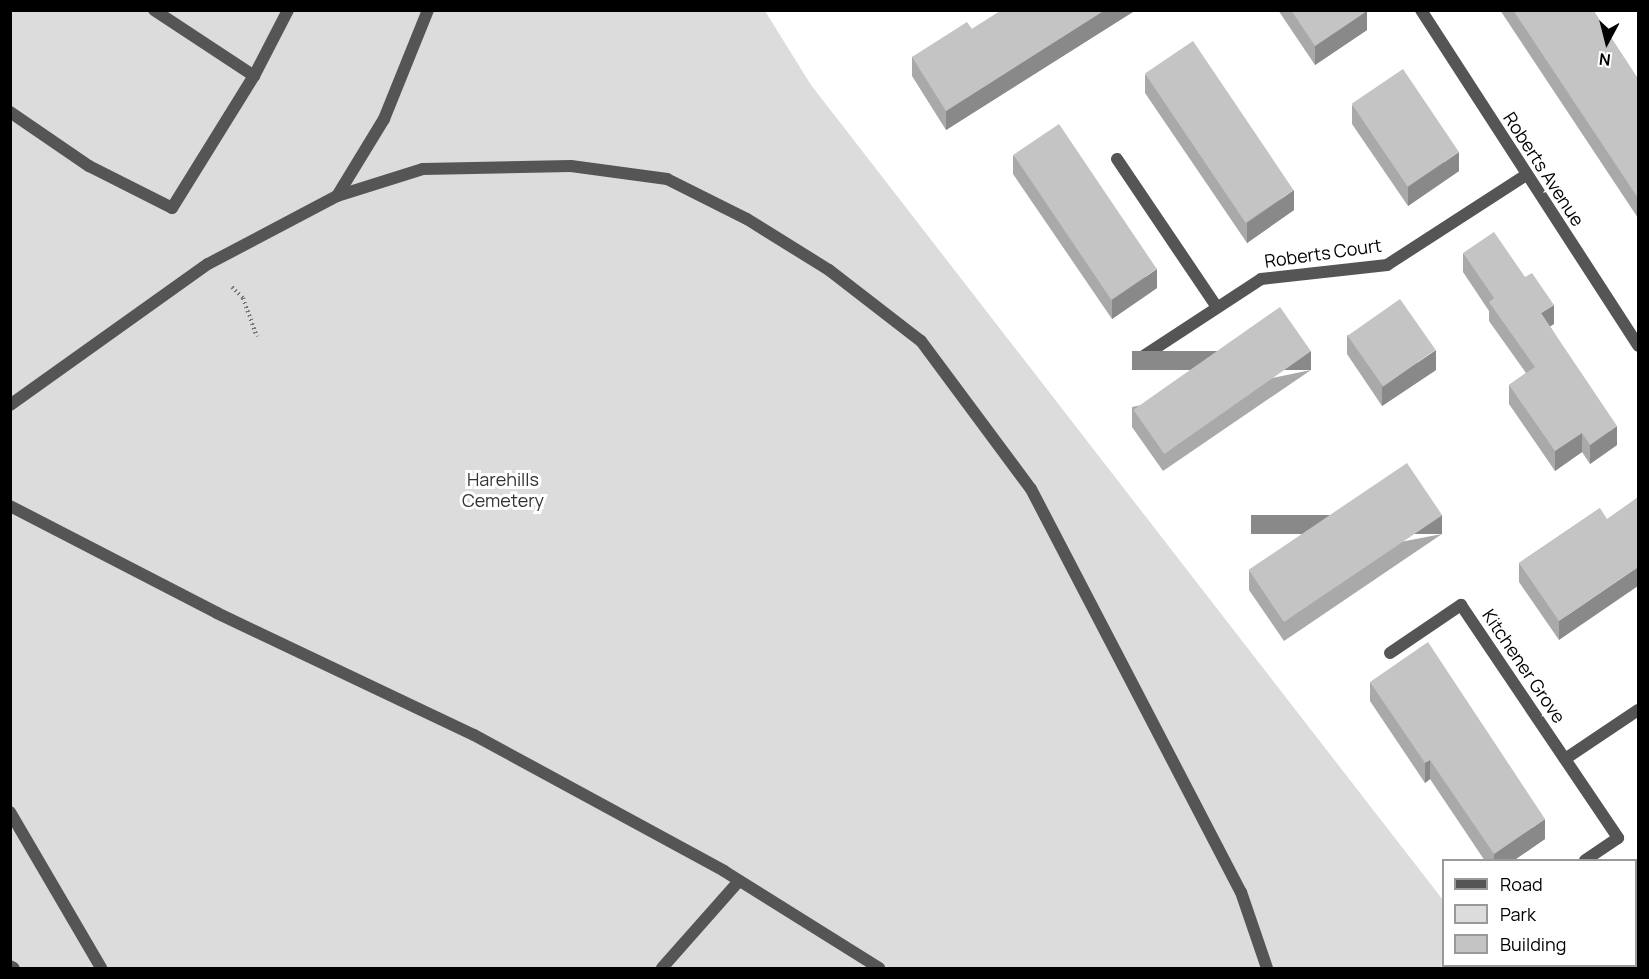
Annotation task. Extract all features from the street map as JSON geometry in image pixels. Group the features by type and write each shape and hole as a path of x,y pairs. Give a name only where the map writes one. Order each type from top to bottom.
{"street":[{"path":"154,10 254,76"},
{"path":"10,112 89,165 172,208 254,76 288,10"},
{"path":"337,196 384,119 428,10"},
{"name":"Roberts Avenue","path":"1421,10 1638,346"},
{"path":"1117,159 1216,306"},
{"path":"10,405 208,264 337,196 423,169 571,166 667,179 747,219 829,270 921,341 1031,489 1241,892 1267,969"},
{"name":"Roberts Court","path":"1142,357 1216,306 1261,279 1387,265 1526,175"},
{"path":"10,506 217,613 474,735 739,880 879,969"},
{"name":"Kitchener Grove","path":"1390,653 1461,605 1618,838 1588,859"},
{"path":"1565,759 1638,710"},
{"path":"10,812 101,969"},
{"path":"662,969 739,880"},
{"path":"10,966 14,969"}],"green space":[{"name":"Harehills Cemetery","path":"10,11 765,11 811,85 1442,899 1442,967 1497,968 11,968"}],"building":[{"path":"1002,10 1105,10 946,111 912,57 967,22 972,29"},
{"path":"1291,10 1367,10 1367,11 1315,46"},
{"path":"1513,10 1593,10 1638,79 1638,198"},
{"path":"1193,41 1294,190 1246,223 1145,73"},
{"path":"1403,69 1459,152 1408,187 1352,104"},
{"path":"1059,124 1157,269 1111,300 1013,155"},
{"path":"1494,232 1525,277 1532,273 1554,305 1541,313 1617,426 1590,445 1582,433 1555,451 1509,385 1535,367 1489,302 1494,298 1463,253"},
{"path":"1400,299 1436,350 1383,386 1348,336"},
{"path":"1280,307 1311,351 1164,454 1133,410"},
{"path":"1407,463 1442,515 1284,622 1249,570"},
{"path":"1638,497 1638,567 1559,621 1519,563 1600,508 1607,519"},
{"path":"1428,642 1545,819 1494,854 1430,760 1425,763 1370,682"},
{"path":"1638,874 1638,953 1637,953"},
{"path":"1519,967 1620,967 1620,968"}]}
